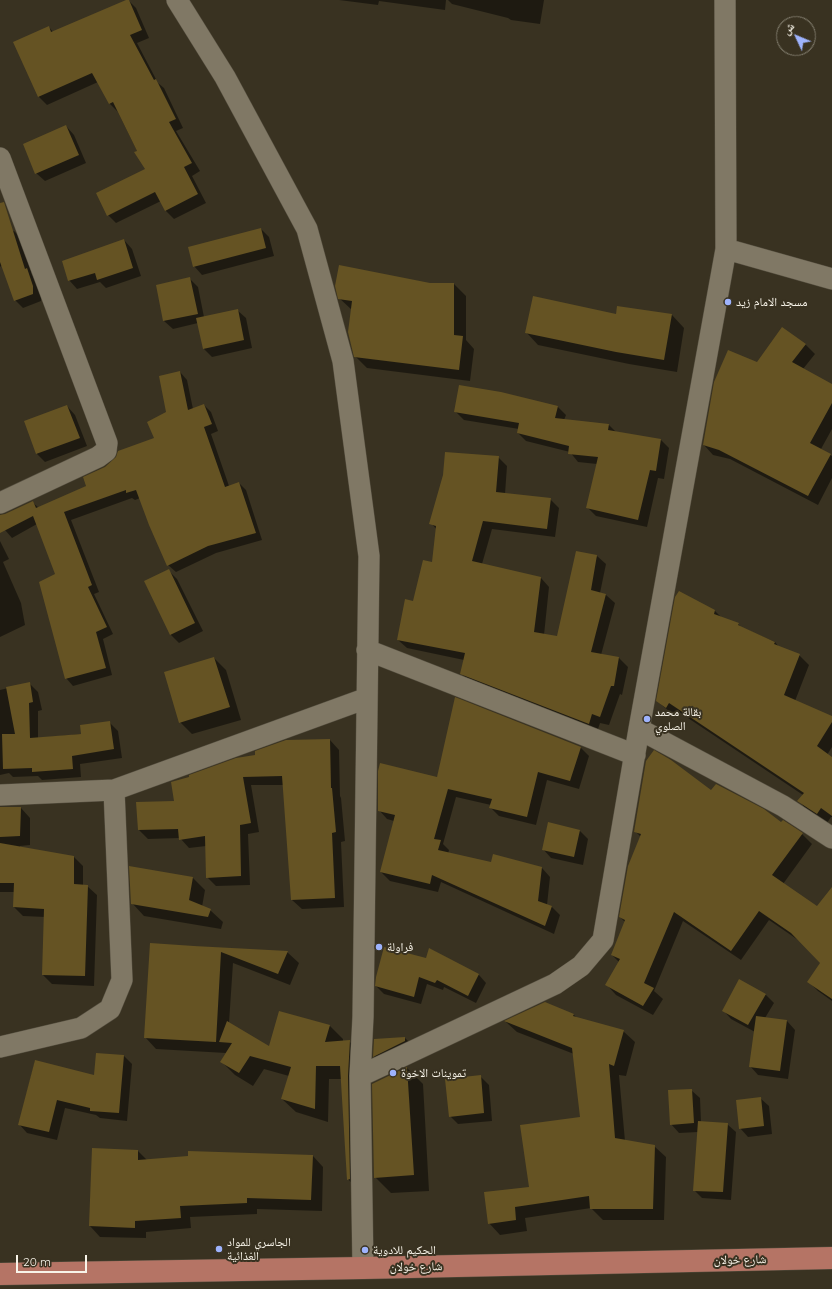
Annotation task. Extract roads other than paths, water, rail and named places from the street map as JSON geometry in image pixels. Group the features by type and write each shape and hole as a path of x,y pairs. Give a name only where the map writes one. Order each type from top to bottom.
{"main road":[{"name":"شارع خولان","path":"0,1274 832,1258"}],"street":[{"path":"177,0 225,76 307,229 343,361 369,556 363,1017 360,1076 363,1268"},
{"path":"360,1076 555,984 581,966 603,940 639,729 726,249 725,0"},
{"path":"0,158 107,443 106,451 98,457 0,503"},
{"path":"726,249 832,279"},
{"path":"367,650 635,755"},
{"path":"0,795 114,790 367,698"},
{"path":"639,729 783,806 832,838"},
{"path":"0,1047 81,1028 110,1010 122,980 114,790"}],"place":[{"name":"مسجد الامام زيد","path":"728,302"},
{"name":"بقالة محمد الصلوي","path":"647,719"},
{"name":"فراولة","path":"379,947"},
{"name":"تموينات الاخوة","path":"393,1073"},
{"name":"الجاسري للمواد الغذائية","path":"219,1249"},
{"name":"الحكيم للادوية","path":"365,1250"}]}
